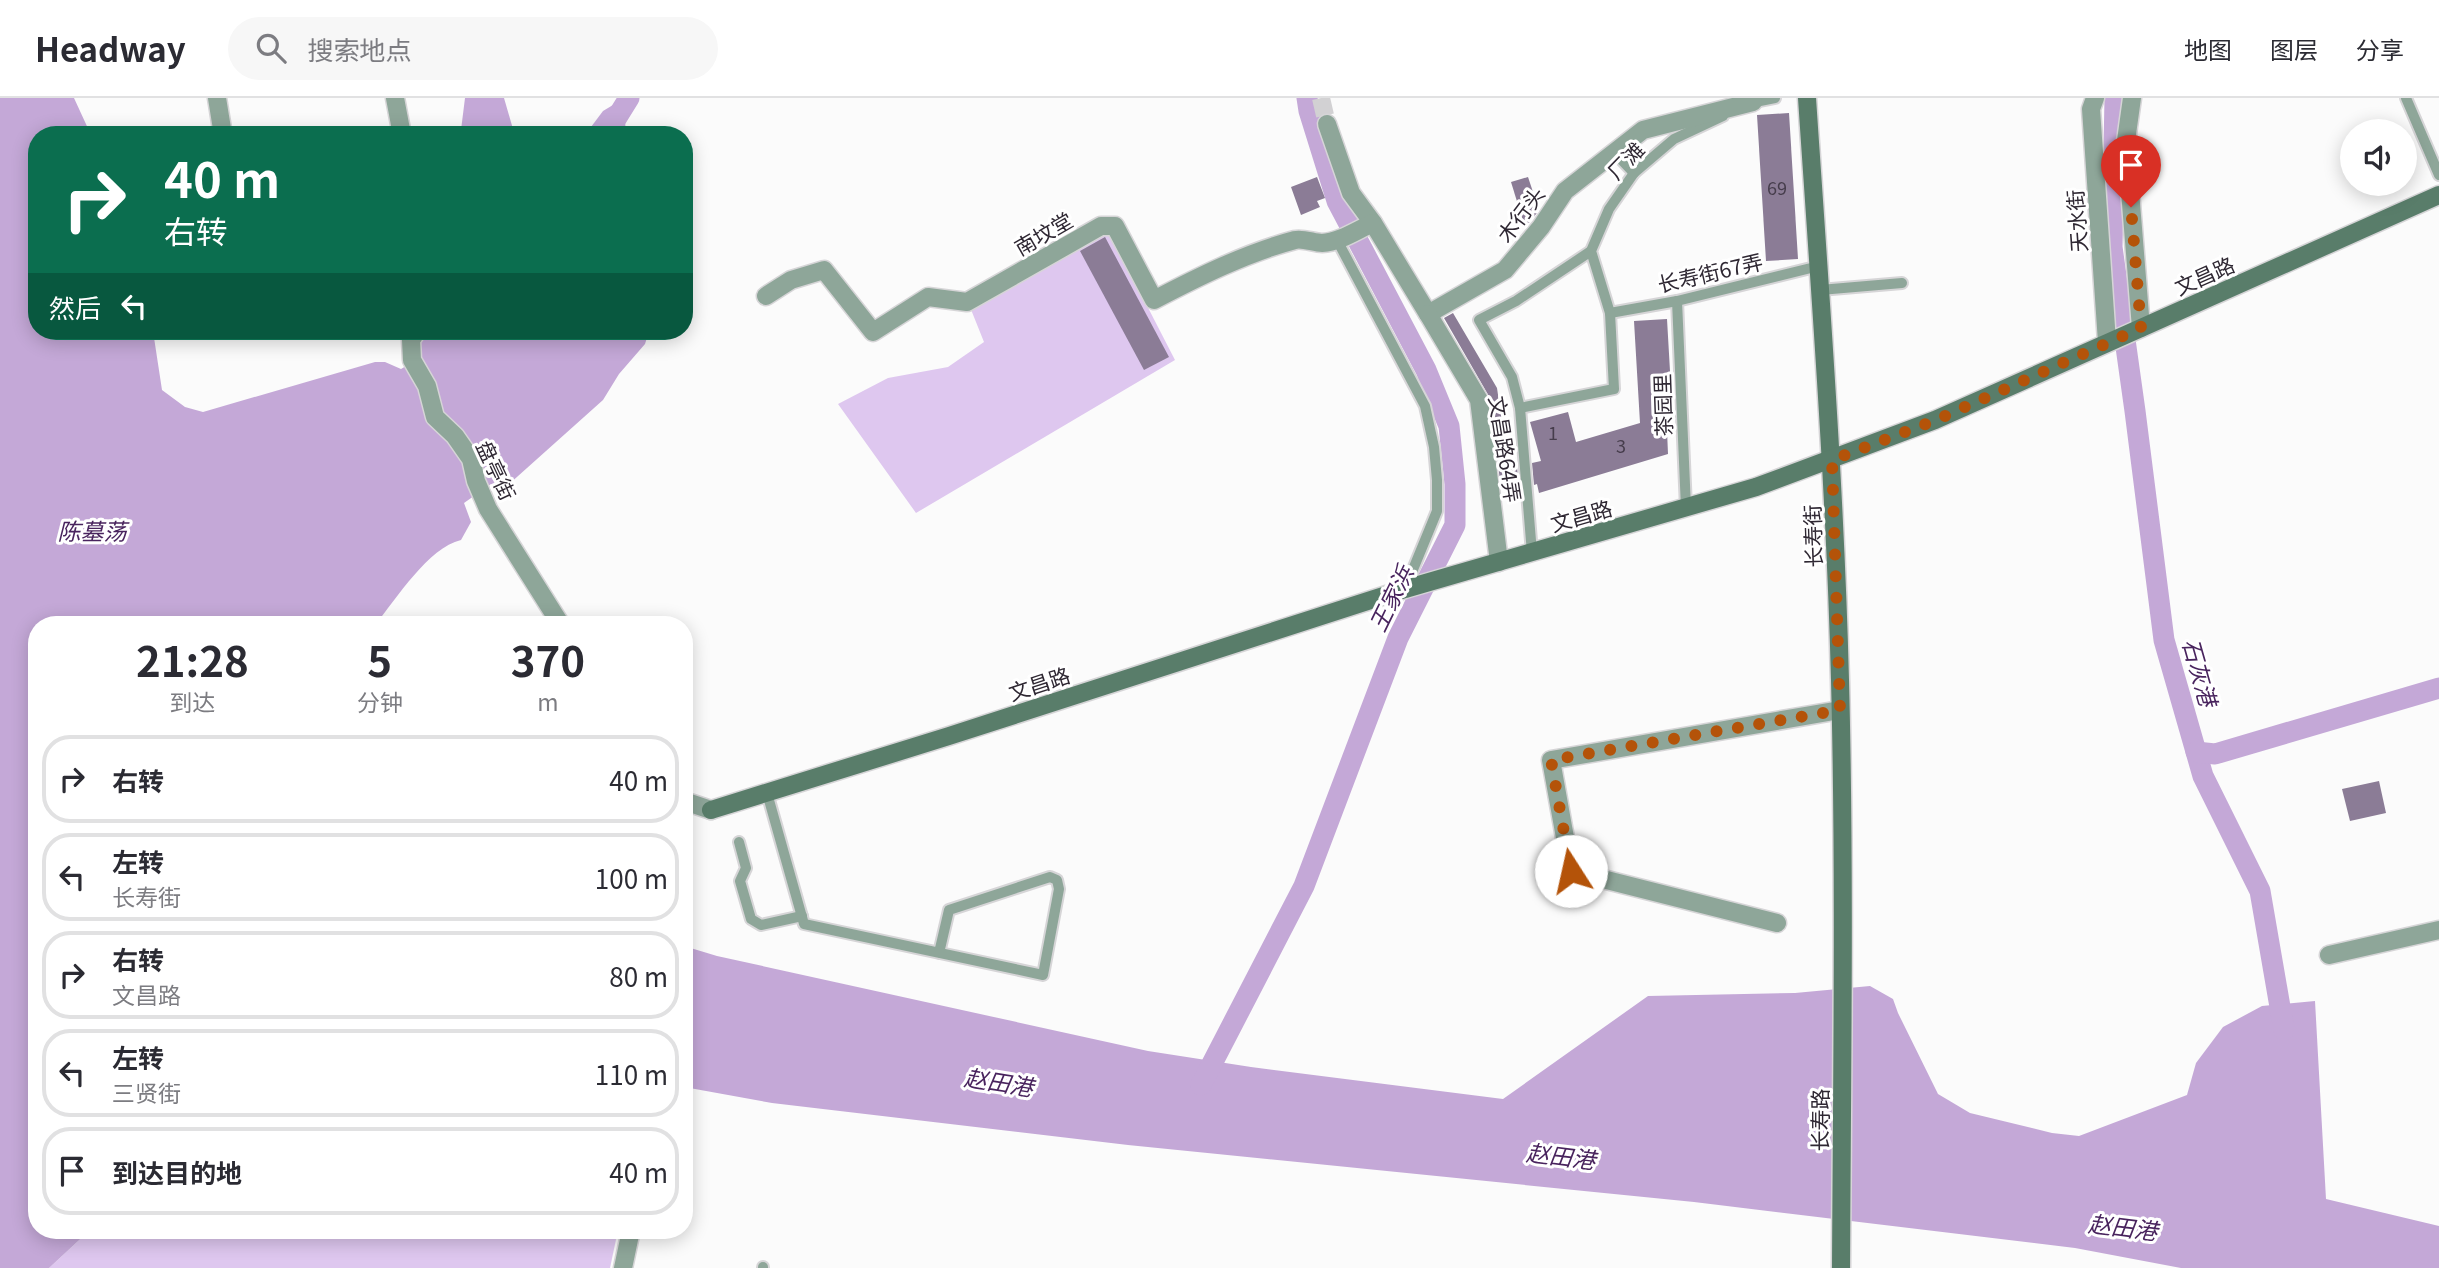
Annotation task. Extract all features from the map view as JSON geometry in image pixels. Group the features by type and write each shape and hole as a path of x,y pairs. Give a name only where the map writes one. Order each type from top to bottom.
{"street":[{"path":"217,98 222,126"},
{"path":"395,98 400,126"},
{"name":"长寿街","path":"1807,98 1832,460 1840,710 1843,973"},
{"name":"天水街","path":"2095,98 2091,108 2125,335"},
{"path":"2125,335 2126,141 2132,98"},
{"name":"木行头","path":"1427,314 1505,270 1541,227 1565,191 1643,130 1753,102"},
{"path":"1327,124 1351,193 1427,314"},
{"name":"文昌路","path":"693,805 711,810 1405,589 1756,487 1936,420 2439,195"},
{"path":"1340,238 1369,224"},
{"name":"南坟堂","path":"766,296 791,281 824,270 873,332 928,298 967,302 1101,226 1115,226 1154,300 1203,274 1296,240 1321,243 1340,238"},
{"name":"文昌路64弄","path":"1427,314 1479,400 1499,562"},
{"name":"盘亭街","path":"411,340 412,360 426,386 435,417 455,436 471,459 476,481 488,509 555,616"},
{"path":"1777,923 1571,871 1551,760 1840,710"},
{"path":"2329,955 2439,930"},
{"name":"长寿路","path":"1841,1268 1843,973"},
{"path":"623,1268 629,1239"}],"lane":[{"name":"厂滩","path":"1591,251 1609,209 1634,173 1674,139 1753,102 1775,98"},
{"path":"2406,98 2439,175"},
{"path":"1615,153 1634,173"},
{"path":"1340,238 1424,406 1434,447 1437,511 1405,589"},
{"path":"1520,408 1614,389 1610,313 1591,251 1516,301 1479,320 1511,377 1520,408 1532,553"},
{"name":"长寿街67弄","path":"1610,313 1677,301 1819,266"},
{"path":"1820,290 1902,283"},
{"name":"茶园里","path":"1677,301 1686,508"},
{"path":"767,793 804,924 939,953 1043,975 1059,889 1057,880 1050,877 949,910 939,953"},
{"path":"739,842 746,868 740,881 751,919 761,925 802,916"}],"shaded area":[{"path":"1108,230 1175,360 916,513 838,404 888,378 948,367 984,342 970,307"},
{"path":"80,1239 616,1239 610,1268 49,1268"}],"water":[{"name":"陈墓荡","path":"0,98 74,98 87,126 28,126 28,340 154,340 162,390 185,407 203,412 375,362 385,362 401,369 416,360 419,340 646,340 619,374 603,400 499,493 491,484 464,503 471,522 461,540 449,545 425,563 382,616 28,616 28,1239 80,1239 49,1268 0,1268"},
{"path":"465,98 504,98 512,126 462,126"},
{"path":"618,102 624,106 625,126 592,126 603,111"},
{"name":"赵田港","path":"693,949 1148,1051 1503,1099 1648,996 1795,993 1870,986 1893,999 1938,1094 1970,1113 2052,1133 2079,1136 2187,1095 2196,1063 2223,1027 2262,1006 2315,1001 2326,1199 2439,1226 2439,1268 2181,1268 2075,1248 1694,1202 1128,1145 772,1103 693,1089"}],"building":[{"path":"1789,113 1798,259 1766,261 1757,115"},
{"path":"1317,177 1325,198 1317,201 1320,207 1301,215 1291,187"},
{"path":"1528,177 1539,210 1530,222 1524,224 1511,182"},
{"path":"1105,237 1169,357 1144,370 1080,251"},
{"path":"1453,313 1497,388 1509,470 1517,467 1519,487 1501,489 1490,398 1444,318"},
{"path":"1667,319 1672,406 1666,407 1668,454 1539,493 1537,484 1534,485 1532,463 1541,461 1530,422 1568,412 1576,442 1640,423 1634,321"},
{"path":"2379,781 2386,813 2350,821 2342,789"}],"waterway":[{"path":"612,126 629,98"},
{"name":"王家浜","path":"1201,1085 1304,886 1398,638 1455,525 1455,484 1449,426 1426,370 1337,201 1307,98"},
{"name":"石灰港","path":"2115,98 2112,247 2164,640 2203,776 2260,891 2284,1030"},
{"path":"2196,752 2215,754 2439,688"}],"tunnel":[{"path":"1321,98 1327,124"}],"route":[{"path":"1571,871 1551,760 1840,710 1832,460 1936,420 2141,328 2131,207"}]}
